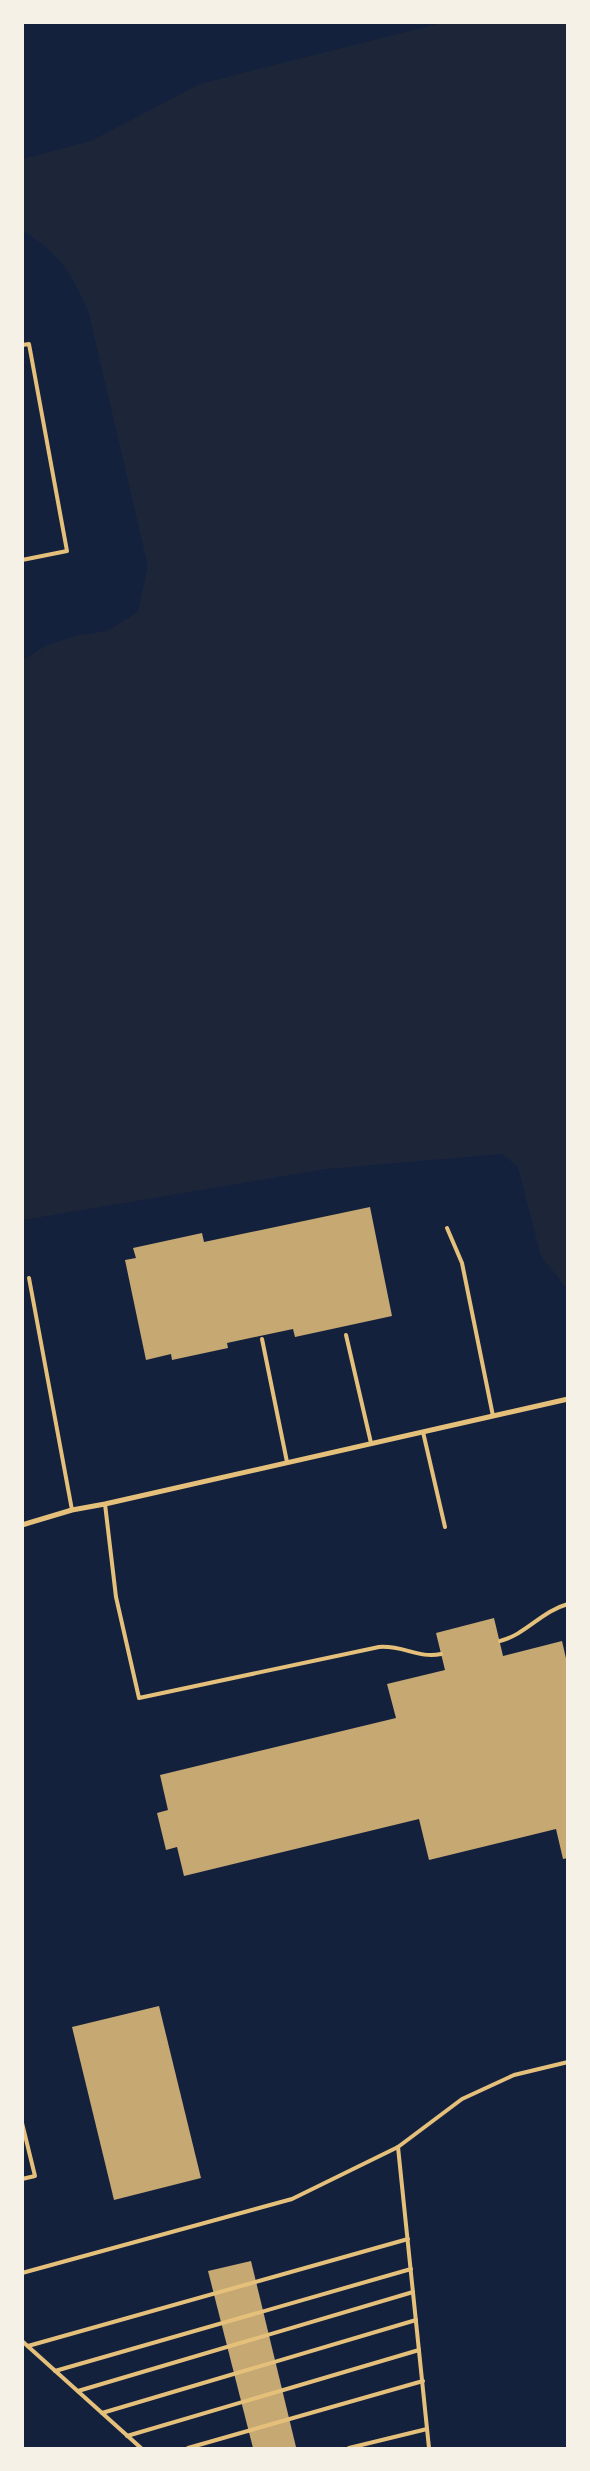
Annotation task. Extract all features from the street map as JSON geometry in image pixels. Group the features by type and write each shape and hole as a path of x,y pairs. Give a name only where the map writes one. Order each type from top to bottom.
{"street":[{"path":"22,1524 72,1510 568,1399"}],"lane":[{"path":"22,345 29,344 67,551 22,560"},
{"path":"447,1228 462,1263 493,1416"},
{"path":"29,1278 72,1510"},
{"path":"346,1335 372,1443"},
{"path":"262,1339 287,1462"},
{"path":"423,1432 445,1527"},
{"path":"104,1504 116,1598 140,1698 379,1646 394,1646 429,1657 441,1654"},
{"path":"500,1641 512,1638 545,1613 568,1604"},
{"path":"22,2273 292,2199 398,2147 462,2099 514,2075 568,2062"},
{"path":"22,2123 35,2176 22,2179"},
{"path":"398,2147 429,2448"},
{"path":"28,2346 408,2239"},
{"path":"55,2371 411,2268"},
{"path":"78,2391 413,2292"},
{"path":"102,2413 416,2320"},
{"path":"22,2342 141,2448"},
{"path":"127,2436 418,2350"},
{"path":"188,2448 423,2380"},
{"path":"349,2448 427,2429"}],"shaded area":[{"path":"441,23 567,23 567,1289 541,1256 518,1167 502,1154 326,1169 23,1220 23,660 47,645 80,635 107,631 138,612 148,566 88,310 75,283 62,264 36,239 23,230 23,159 91,141 200,84"}],"building":[{"path":"370,1207 392,1316 295,1337 293,1329 227,1343 228,1348 172,1360 171,1354 146,1360 125,1260 136,1258 133,1248 202,1233 204,1242"},
{"path":"494,1618 503,1656 562,1641 568,1667 568,1858 563,1859 556,1829 429,1860 419,1819 184,1876 177,1847 166,1850 157,1813 168,1810 160,1775 396,1718 387,1684 445,1670 436,1633"},
{"path":"159,2006 201,2178 114,2200 72,2027"},
{"path":"251,2261 296,2447 253,2448 208,2271"}]}
